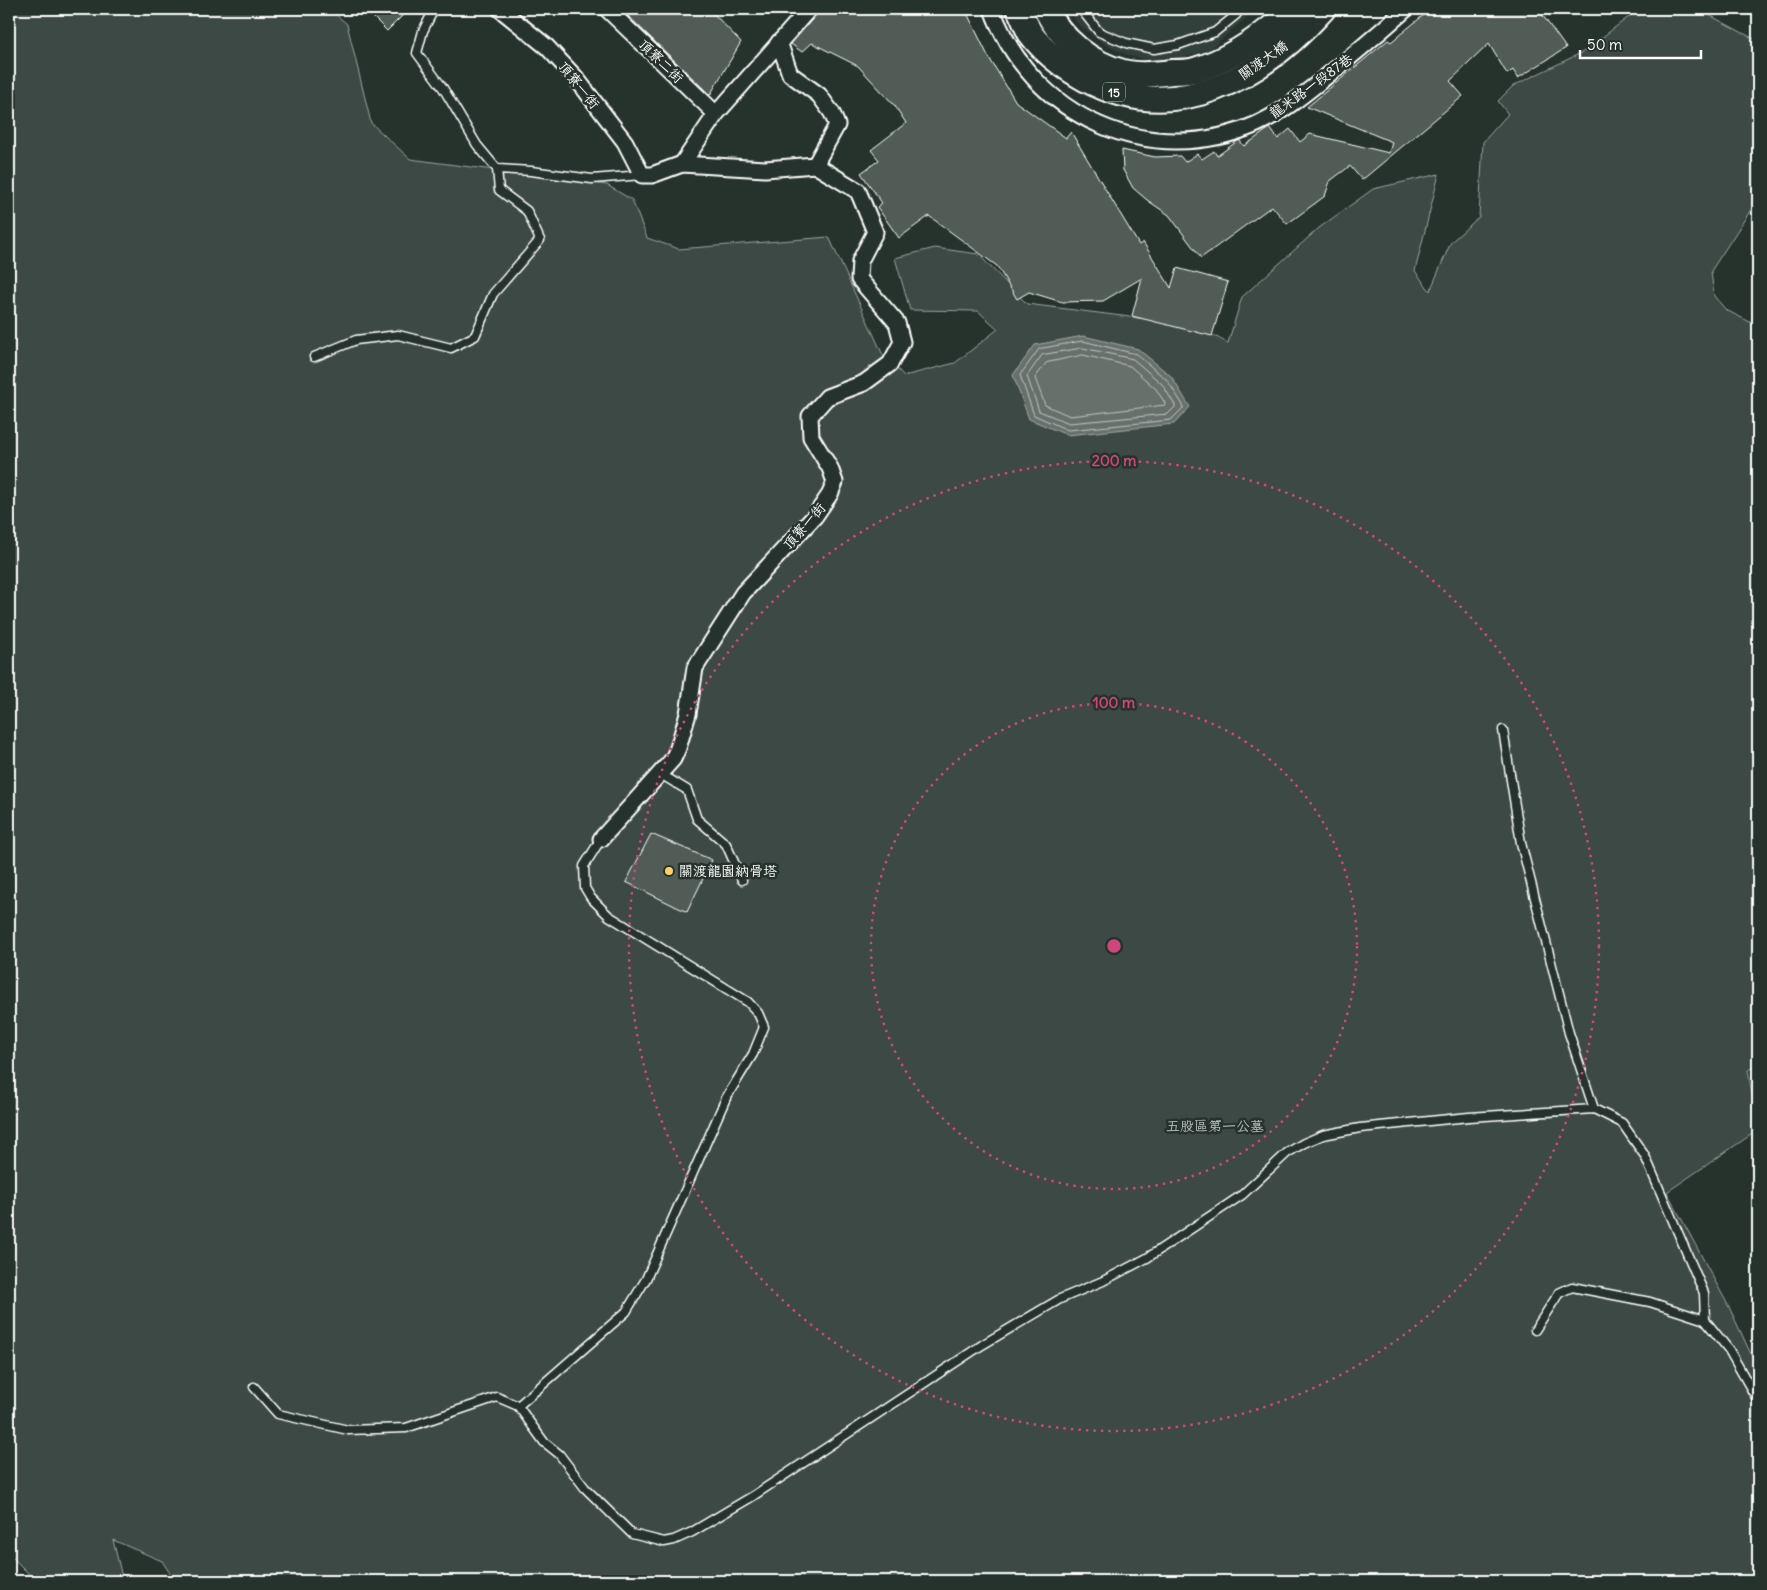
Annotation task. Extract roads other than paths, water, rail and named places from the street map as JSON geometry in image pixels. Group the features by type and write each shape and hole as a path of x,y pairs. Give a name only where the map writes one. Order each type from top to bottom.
{"main road":[{"name":"關渡大橋","path":"1019,9 1030,33 1053,57 1078,75 1105,89 1136,98 1165,100 1203,92 1240,78 1278,52 1323,9"},
{"path":"1046,9 1068,41 1093,60 1124,72 1159,74 1194,70 1228,56 1272,29 1294,9"}],"street":[{"name":"頂寮一街","path":"500,9 547,47 576,78 625,142 642,175"},
{"name":"頂寮二街","path":"607,9 716,114"},
{"name":"龍米路一段87巷","path":"992,9 1000,31 1020,64 1051,95 1079,115 1124,134 1154,140 1179,142 1208,139 1238,132 1276,114 1300,98 1356,53 1406,9"},
{"path":"682,164 716,114 779,42 802,12"},
{"path":"642,175 652,175 682,164 765,169 815,165 837,125 832,113 819,95 790,74 779,42"},
{"name":"頂寮一街","path":"601,839 673,759 688,714 695,668 743,593 815,516 830,494 835,482 830,468 811,437 810,416 827,398 864,383 890,364 902,342 897,323 859,278 860,261 875,232 858,191 815,165"}],"lane":[{"path":"314,357 356,340 398,335 451,348 475,336 493,294 540,240 527,211 499,190 497,169 477,145 443,88 417,53 423,31 434,9"},
{"path":"1081,9 1100,32 1126,43 1154,49 1178,45 1215,32 1236,15 1240,9"},
{"path":"497,169 592,178 642,175"},
{"path":"1503,730 1521,842 1569,1033 1594,1109"},
{"path":"660,773 687,790 697,819 726,844 742,880"},
{"path":"518,1406 626,1312 646,1279 726,1098 753,1054 764,1027 758,1013 748,1002 609,916 592,898 585,888 584,866 601,839"},
{"path":"254,1387 278,1414 348,1430 406,1428 497,1397 518,1406 544,1442 559,1454 585,1488 632,1534 664,1542 674,1540 692,1532 753,1496 982,1345 1060,1299 1147,1258 1242,1196 1287,1153 1304,1143 1323,1135 1360,1128 1469,1117 1594,1109 1622,1123 1645,1156 1704,1293 1705,1320"},
{"path":"1536,1330 1559,1293 1572,1287 1650,1302 1705,1320 1729,1350 1758,1401"}],"water":[{"path":"1083,336 1138,349 1171,376 1190,407 1174,424 1067,435 1029,419 1013,375 1035,345"}],"place":[{"name":"關渡龍園納骨塔","path":"669,871"}],"park label":[{"name":"五股區第一公墓","path":"1215,1126"}]}
